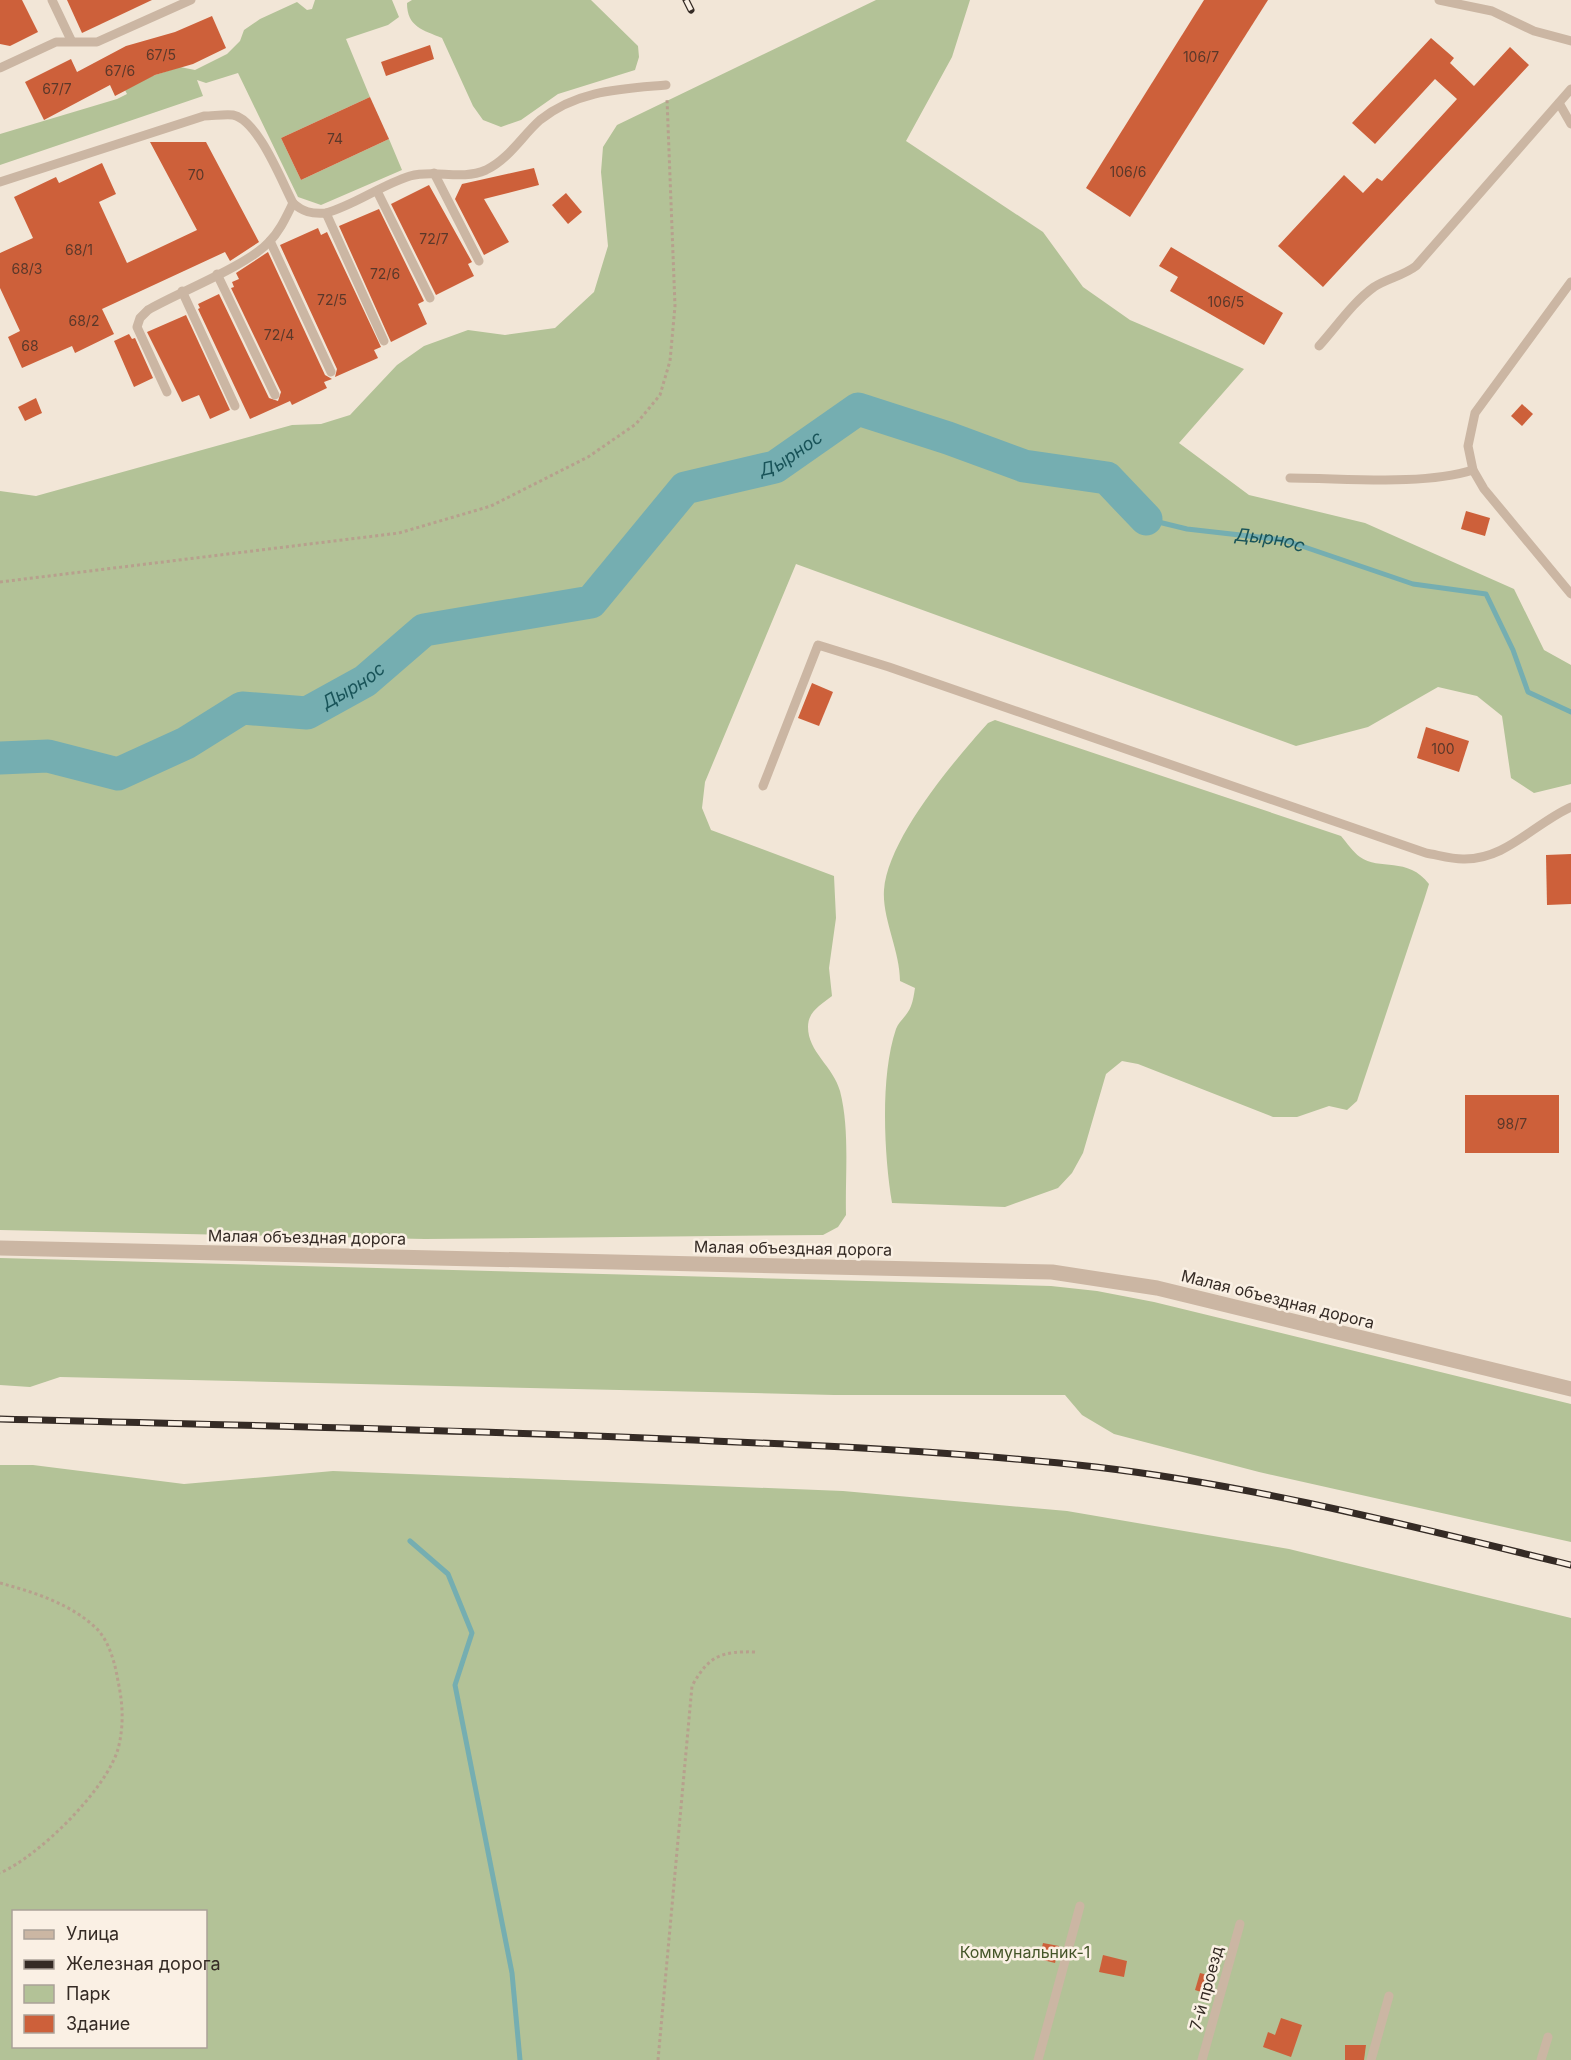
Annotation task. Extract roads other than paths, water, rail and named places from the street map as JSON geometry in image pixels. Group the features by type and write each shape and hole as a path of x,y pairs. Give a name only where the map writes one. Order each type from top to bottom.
{"street":[{"name":"Малая объездная дорога","path":"0,1248 1052,1272 1157,1288 1571,1389"}],"lane":[{"path":"52,0 71,40"},
{"path":"0,68 56,42 71,40 97,42 191,0"},
{"path":"1439,0 1473,3 1534,31 1571,41"},
{"path":"0,182 204,116 233,115 248,122 293,203 302,211 314,214 326,213 409,177 434,173 466,177 487,169 503,159 540,120 569,101 603,90 666,85"},
{"path":"1319,346 1363,296 1381,283 1407,273 1416,266 1571,90"},
{"path":"1558,104 1571,124"},
{"path":"434,173 479,261"},
{"path":"377,191 430,298"},
{"path":"167,392 137,327 140,318 148,310 182,291 238,264 270,241 282,227 293,203"},
{"path":"326,213 384,341"},
{"path":"270,241 331,372"},
{"path":"217,274 275,395"},
{"path":"1571,282 1475,413 1468,446 1473,470 1484,489 1571,594"},
{"path":"182,291 235,406"},
{"path":"1290,478 1427,478 1456,475 1473,470"},
{"path":"763,786 818,645 900,671 1426,853 1461,860 1484,858 1504,850 1551,816 1571,807"},
{"path":"1038,2060 1080,1905"},
{"name":"7-й проезд","path":"1202,2060 1240,1924"},
{"path":"1371,2060 1389,1996"},
{"path":"1541,2060 1548,2037"}],"waterway":[{"name":"Дырнос","path":"0,758 48,756 118,774 186,743 242,708 307,713 365,681 424,630 591,602 685,488 775,467 858,409 948,438 1024,466 1107,478 1146,519"},
{"name":"Дырнос","path":"1146,519 1187,529 1284,540 1413,584 1486,594 1513,650 1528,692 1571,712"},
{"path":"410,1541 448,1574 472,1633 455,1685 512,1973 520,2060"}],"railway":[{"path":"686,0 691,10"},
{"path":"0,1419 584,1436 882,1449 1043,1461 1156,1475 1276,1496 1571,1565"}],"park label":[{"name":"Коммунальник-1","path":"1025,1952"}]}
